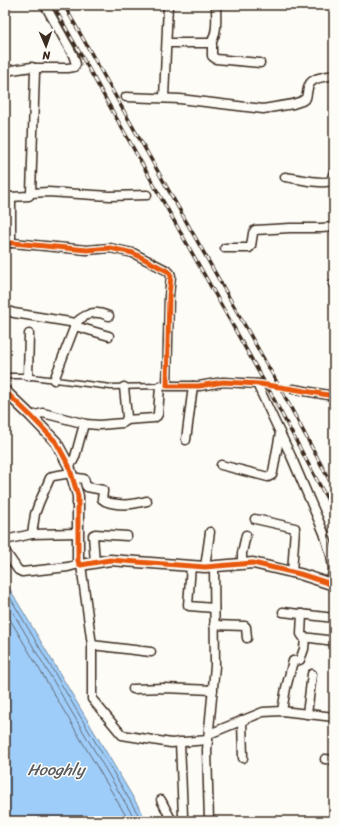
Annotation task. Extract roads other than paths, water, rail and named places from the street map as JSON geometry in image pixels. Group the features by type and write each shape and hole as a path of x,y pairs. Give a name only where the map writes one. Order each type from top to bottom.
{"street":[{"path":"5,71 32,67 70,68 76,64 73,55 45,5"},
{"path":"164,98 168,5"},
{"path":"216,5 216,31 211,43 213,57 216,59 260,63"},
{"path":"167,43 211,43"},
{"path":"31,193 34,68"},
{"path":"126,97 164,98 266,109 293,104 304,100 307,95 308,87 313,81 334,75"},
{"path":"285,177 328,182 330,181 334,171"},
{"path":"31,416 43,413 84,424 99,425 123,423 126,420 154,418 157,416 164,386 168,296 171,276 169,272 133,253 110,248 87,250 8,243 7,197 29,196 31,193 48,192 110,196 147,195"},
{"path":"225,248 249,248 251,246 252,233 255,230 334,227"},
{"path":"5,310 76,325 109,336"},
{"path":"54,380 79,320 96,313 109,316"},
{"path":"28,334 28,376"},
{"path":"5,551 18,570 22,572 68,567 110,560 209,567 253,563 333,585 333,569 328,544 292,456 280,433 259,384 223,382 193,386 164,386"},
{"path":"186,440 193,386"},
{"path":"124,387 126,420"},
{"path":"293,389 334,396"},
{"path":"5,391 56,442 71,472 78,496 80,565 92,645 92,700 122,735 180,742 208,737 242,720 263,712 282,711 334,717"},
{"path":"71,472 84,424"},
{"path":"221,465 268,477 272,476 280,433"},
{"path":"32,534 39,503 50,478 53,476 71,472 84,479 87,487 103,490 103,501 119,505 128,505 147,501"},
{"path":"255,519 295,528 292,573"},
{"path":"209,821 207,750 215,666 214,608 209,567 210,532"},
{"path":"5,540 32,534 78,533"},
{"path":"94,563 93,535 127,536"},
{"path":"242,564 242,553 246,535"},
{"path":"191,566 188,605 214,608"},
{"path":"283,612 334,618"},
{"path":"282,711 293,661 300,660 304,649 305,638 302,636 302,614"},
{"path":"214,625 245,626 247,638"},
{"path":"305,638 334,641"},
{"path":"92,645 151,652"},
{"path":"307,714 312,674"},
{"path":"133,689 164,688 213,690"},
{"path":"242,720 243,758"},
{"path":"180,742 182,816"},
{"path":"325,759 334,760"},
{"path":"162,800 172,821"}],"lane":[{"path":"5,377 28,376 111,387 164,386"}],"water":[{"name":"Hooghly","path":"5,581 147,821 5,821"}],"tunnel":[{"path":"260,384 293,389"}],"railway":[{"path":"53,5 270,392 334,512"},
{"path":"64,5 283,393 334,489"}]}
